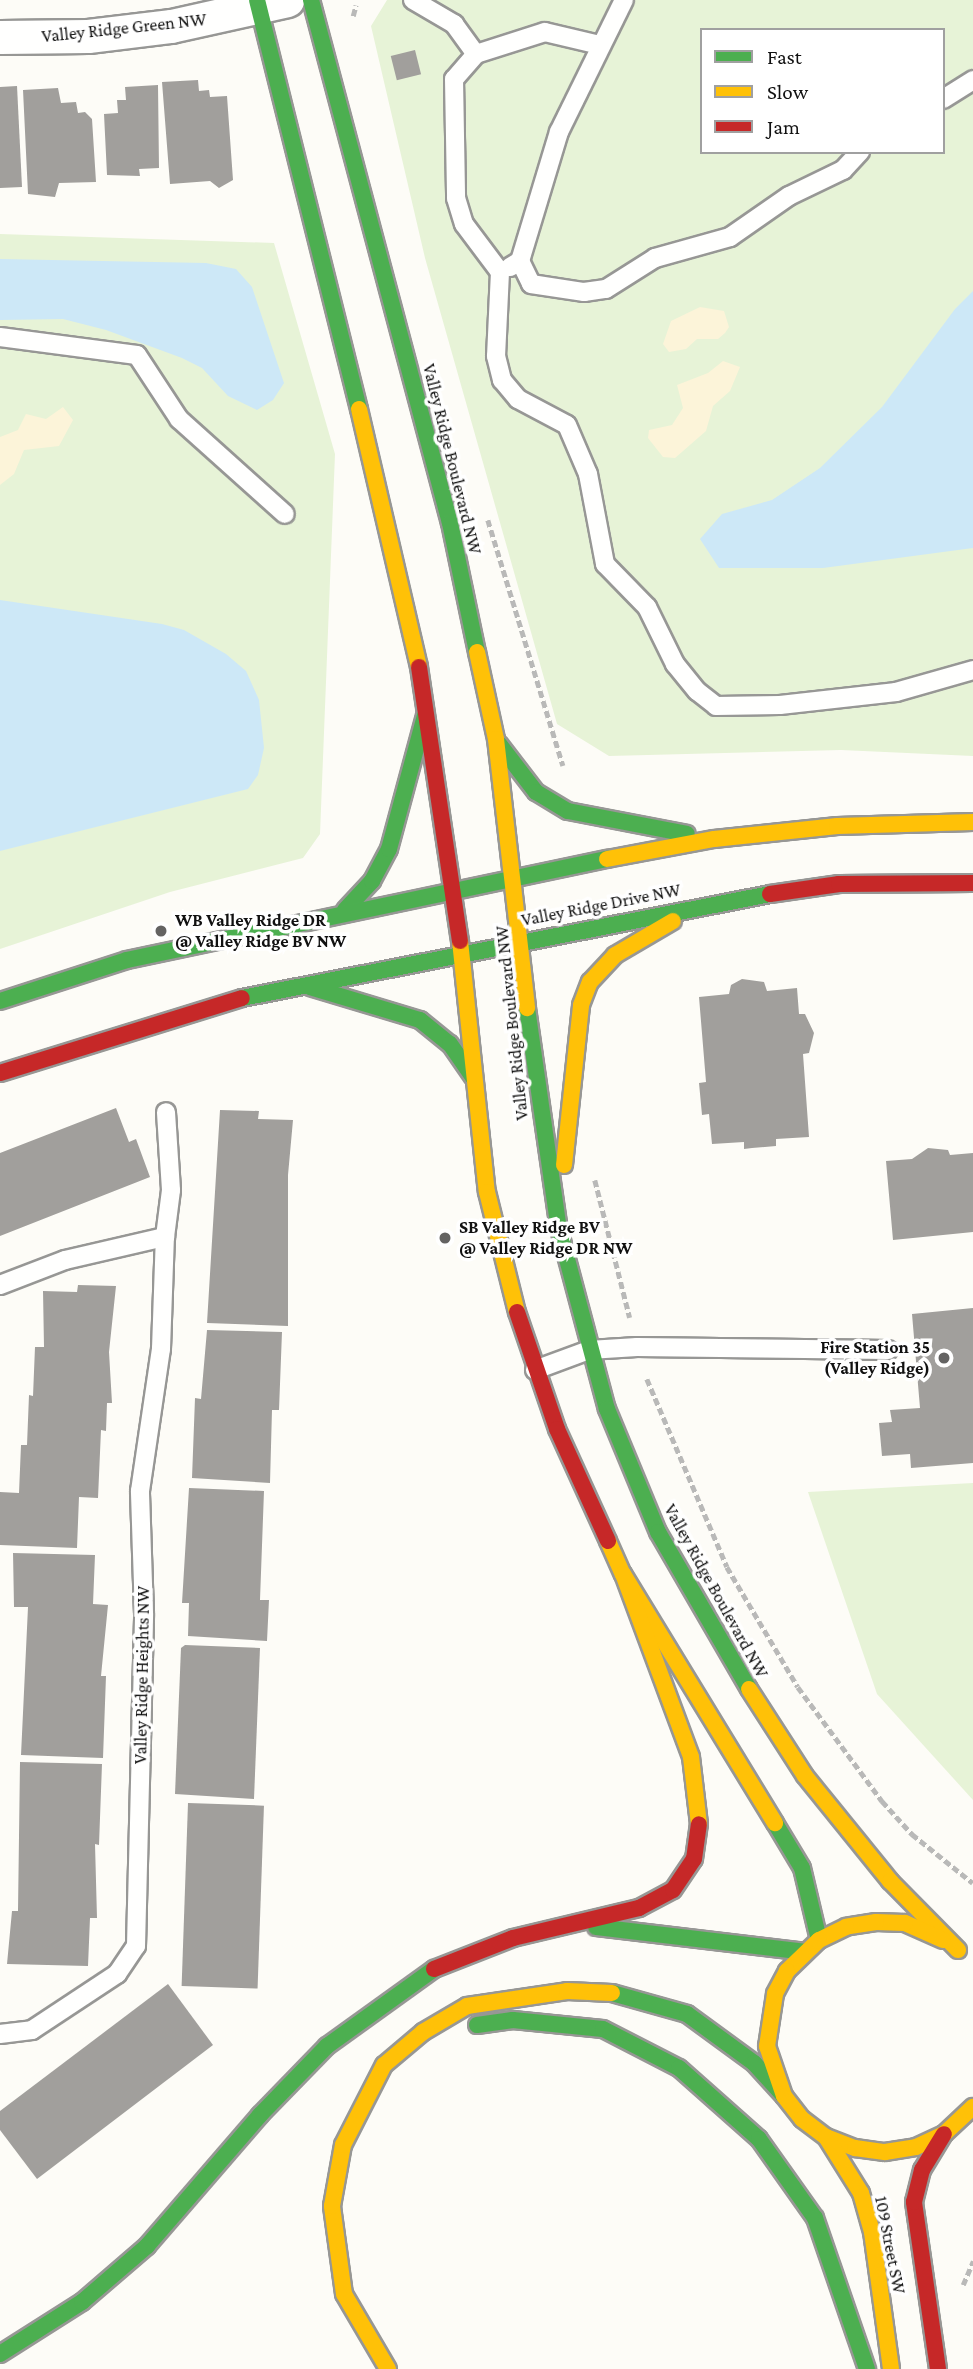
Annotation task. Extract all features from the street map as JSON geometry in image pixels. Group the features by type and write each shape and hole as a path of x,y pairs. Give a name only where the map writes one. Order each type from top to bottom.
{"main road":[{"name":"Valley Ridge Boulevard NW","path":"311,0 450,523 496,739 515,876 538,1104 559,1230 589,1350 607,1409 658,1532 747,1687 805,1776 865,1850 958,1950"},
{"path":"0,2354 82,2302 147,2246 260,2115 327,2046 433,1969 513,1938 639,1908 673,1890 694,1858 699,1823 691,1756 623,1574 535,1370 487,1192 462,952 428,707 268,3"},
{"path":"345,910 372,881 389,849 428,707"},
{"path":"496,739 536,792 568,811 714,839"},
{"path":"0,1001 127,960 345,910 714,839 860,824 973,822"},
{"name":"Valley Ridge Drive NW","path":"0,1073 139,1027 301,985 700,905 839,884 973,883"},
{"path":"559,1230 569,1084 581,1005 590,982 615,955 700,905"},
{"path":"301,985 420,1020 450,1044 473,1077"},
{"path":"623,1574 797,1859 819,1940"},
{"path":"784,2096 770,2059 768,2020 788,1971 819,1940 846,1927 905,1923 933,1933 958,1950 973,1967"},
{"path":"569,1924 805,1952"},
{"path":"388,2369 344,2294 332,2206 343,2145 384,2065 423,2032 467,2006 514,1996 567,1991 625,1994 687,2014 754,2063 826,2137 855,2148 886,2152 916,2147 944,2134 973,2107"},
{"path":"423,2032 513,2020 603,2029 679,2068 759,2138 815,2218 867,2369"},
{"name":"109 Street SW","path":"938,2369 914,2203 922,2170 944,2134"},
{"name":"109 Street SW","path":"826,2137 861,2193 872,2232 891,2369"}],"street":[{"name":"Valley Ridge Green NW","path":"0,37 88,36 171,26 268,3"}],"lane":[{"path":"413,0 454,24 476,54"},
{"path":"624,0 559,132 520,261 531,284 584,292 606,289 654,258 730,237 789,196 843,170 858,154"},
{"path":"600,45 545,32 476,54 454,79 456,198 464,224 500,272 496,356 502,380 518,399 567,425 588,474 606,564 648,607 675,664 697,691 716,706 752,708 896,692 973,670"},
{"path":"945,98 973,80"},
{"path":"500,272 520,261"},
{"path":"0,337 137,355 179,419 285,514"},
{"name":"Valley Ridge Heights NW","path":"0,2035 32,2030 117,1974 136,1946 144,1614 139,1491 162,1349 165,1237 172,1190 166,1112"},
{"path":"0,1285 65,1260 165,1237"},
{"path":"535,1370 589,1350 888,1350"}],"path":[{"path":"647,1379 727,1567 798,1687 882,1801 912,1834 973,1883"}],"green space":[{"path":"387,0 973,0 973,756 841,750 609,756 557,724 425,258 371,26"},
{"path":"0,234 274,243 335,454 320,834 303,858 170,892 0,949"},
{"path":"973,1483 973,1800 877,1694 808,1492"}],"sand":[{"path":"700,307 724,311 729,327 725,333 718,339 697,339 686,349 669,352 663,344 671,321"},
{"path":"723,361 740,367 730,391 713,406 706,431 675,458 663,457 648,438 649,430 672,425 683,408 677,385 708,373"},
{"path":"63,407 73,420 59,446 24,450 14,474 0,485 0,437 18,430 26,414 46,419"}],"water":[{"path":"0,259 206,263 236,269 252,287 284,383 273,400 257,410 228,396 202,368 106,330 63,319 0,320"},
{"path":"973,291 973,548 823,568 719,568 700,539 722,514 772,500 820,468 882,407 955,309"},
{"path":"0,600 162,624 184,630 226,654 246,671 259,700 264,748 258,775 248,789 0,851"}],"building":[{"path":"415,50 421,74 397,80 391,56"},
{"path":"198,80 199,91 209,90 210,97 227,96 233,180 219,188 210,181 170,184 162,82"},
{"path":"158,85 159,168 139,169 140,176 107,175 104,114 118,113 117,100 126,100 125,87"},
{"path":"17,86 22,187 0,188 0,87"},
{"path":"58,88 61,103 76,102 78,113 85,112 92,119 96,182 59,183 55,197 28,194 23,90"},
{"path":"742,979 764,982 767,991 797,988 799,1014 805,1014 814,1033 809,1053 803,1054 809,1137 776,1139 776,1146 744,1149 744,1142 712,1144 709,1114 702,1115 699,1083 706,1082 699,997 729,994 731,985"},
{"path":"116,1108 129,1142 136,1139 150,1177 0,1236 0,1153"},
{"path":"220,1110 259,1111 258,1119 293,1120 288,1175 288,1326 207,1323"},
{"path":"928,1148 948,1150 950,1155 973,1153 973,1232 893,1240 886,1161 912,1159"},
{"path":"78,1285 116,1286 109,1352 112,1403 107,1403 106,1431 101,1430 98,1498 79,1497 77,1548 0,1545 0,1492 19,1493 21,1445 27,1445 29,1395 33,1396 35,1347 44,1347 43,1291 77,1292"},
{"name":"Fire Station 35 (Valley Ridge)","path":"973,1308 973,1463 911,1468 910,1454 882,1456 879,1423 892,1422 890,1410 920,1408 912,1314"},
{"path":"207,1330 282,1332 279,1410 272,1410 270,1483 192,1478 195,1398 201,1399"},
{"path":"189,1488 264,1491 260,1600 269,1600 267,1641 188,1636 189,1603 182,1603"},
{"path":"13,1553 95,1555 93,1604 108,1605 101,1676 106,1676 103,1758 21,1755 28,1607 14,1607"},
{"path":"185,1645 260,1648 254,1799 175,1794 181,1648"},
{"path":"20,1762 102,1764 99,1845 95,1844 97,1918 90,1918 88,1966 7,1964 12,1911 18,1911"},
{"path":"188,1803 264,1806 258,1989 182,1986"},
{"path":"168,1984 213,2045 37,2179 0,2130 0,2111"}],"traffic: fast":[{"path":"257,0 359,409"},
{"path":"311,0 450,523 477,652"},
{"path":"345,910 372,881 389,849 425,716"},
{"path":"499,744 536,792 568,811 687,834"},
{"path":"0,1001 127,960 607,859"},
{"path":"242,998 770,894"},
{"path":"310,987 420,1020 450,1044 473,1077"},
{"path":"527,1008 559,1229 607,1409 658,1532 749,1689"},
{"path":"775,1823 802,1868 819,1940"},
{"path":"596,1927 805,1952"},
{"path":"0,2354 82,2302 147,2246 260,2115 327,2046 434,1969"},
{"path":"612,1993 687,2014 754,2063 784,2096"},
{"path":"477,2025 513,2020 603,2029 679,2068 759,2139 815,2218 867,2369"}],"traffic: slow":[{"path":"359,409 419,667"},
{"path":"477,652 496,739 527,1008"},
{"path":"607,859 714,839 837,826 973,822"},
{"path":"564,1165 581,1005 590,982 615,955 673,921"},
{"path":"460,941 487,1192 517,1312"},
{"path":"608,1541 623,1574 775,1823"},
{"path":"623,1574 691,1757 699,1824"},
{"path":"749,1689 805,1776 890,1881 958,1950"},
{"path":"943,1940 905,1923 876,1922 846,1927 819,1940 787,1971 775,1994 767,2046 784,2096 802,2119 826,2137 855,2148 885,2152 916,2147 944,2134 973,2107"},
{"path":"388,2369 344,2294 332,2206 343,2145 384,2065 423,2032 467,2006 567,1991 612,1993"},
{"path":"826,2137 861,2193 872,2232 891,2369"}],"traffic: jam":[{"path":"419,667 460,941"},
{"path":"770,894 839,884 973,883"},
{"path":"0,1073 242,998"},
{"path":"517,1312 557,1429 608,1541"},
{"path":"434,1969 513,1938 639,1908 673,1890 694,1859 699,1824"},
{"path":"938,2369 914,2202 922,2170 944,2134"}],"place":[{"name":"WB Valley Ridge DR @ Valley Ridge BV NW","path":"161,931"},
{"name":"SB Valley Ridge BV @ Valley Ridge DR NW","path":"445,1238"},
{"name":"Fire Station 35 (Valley Ridge)","path":"944,1358"}]}
